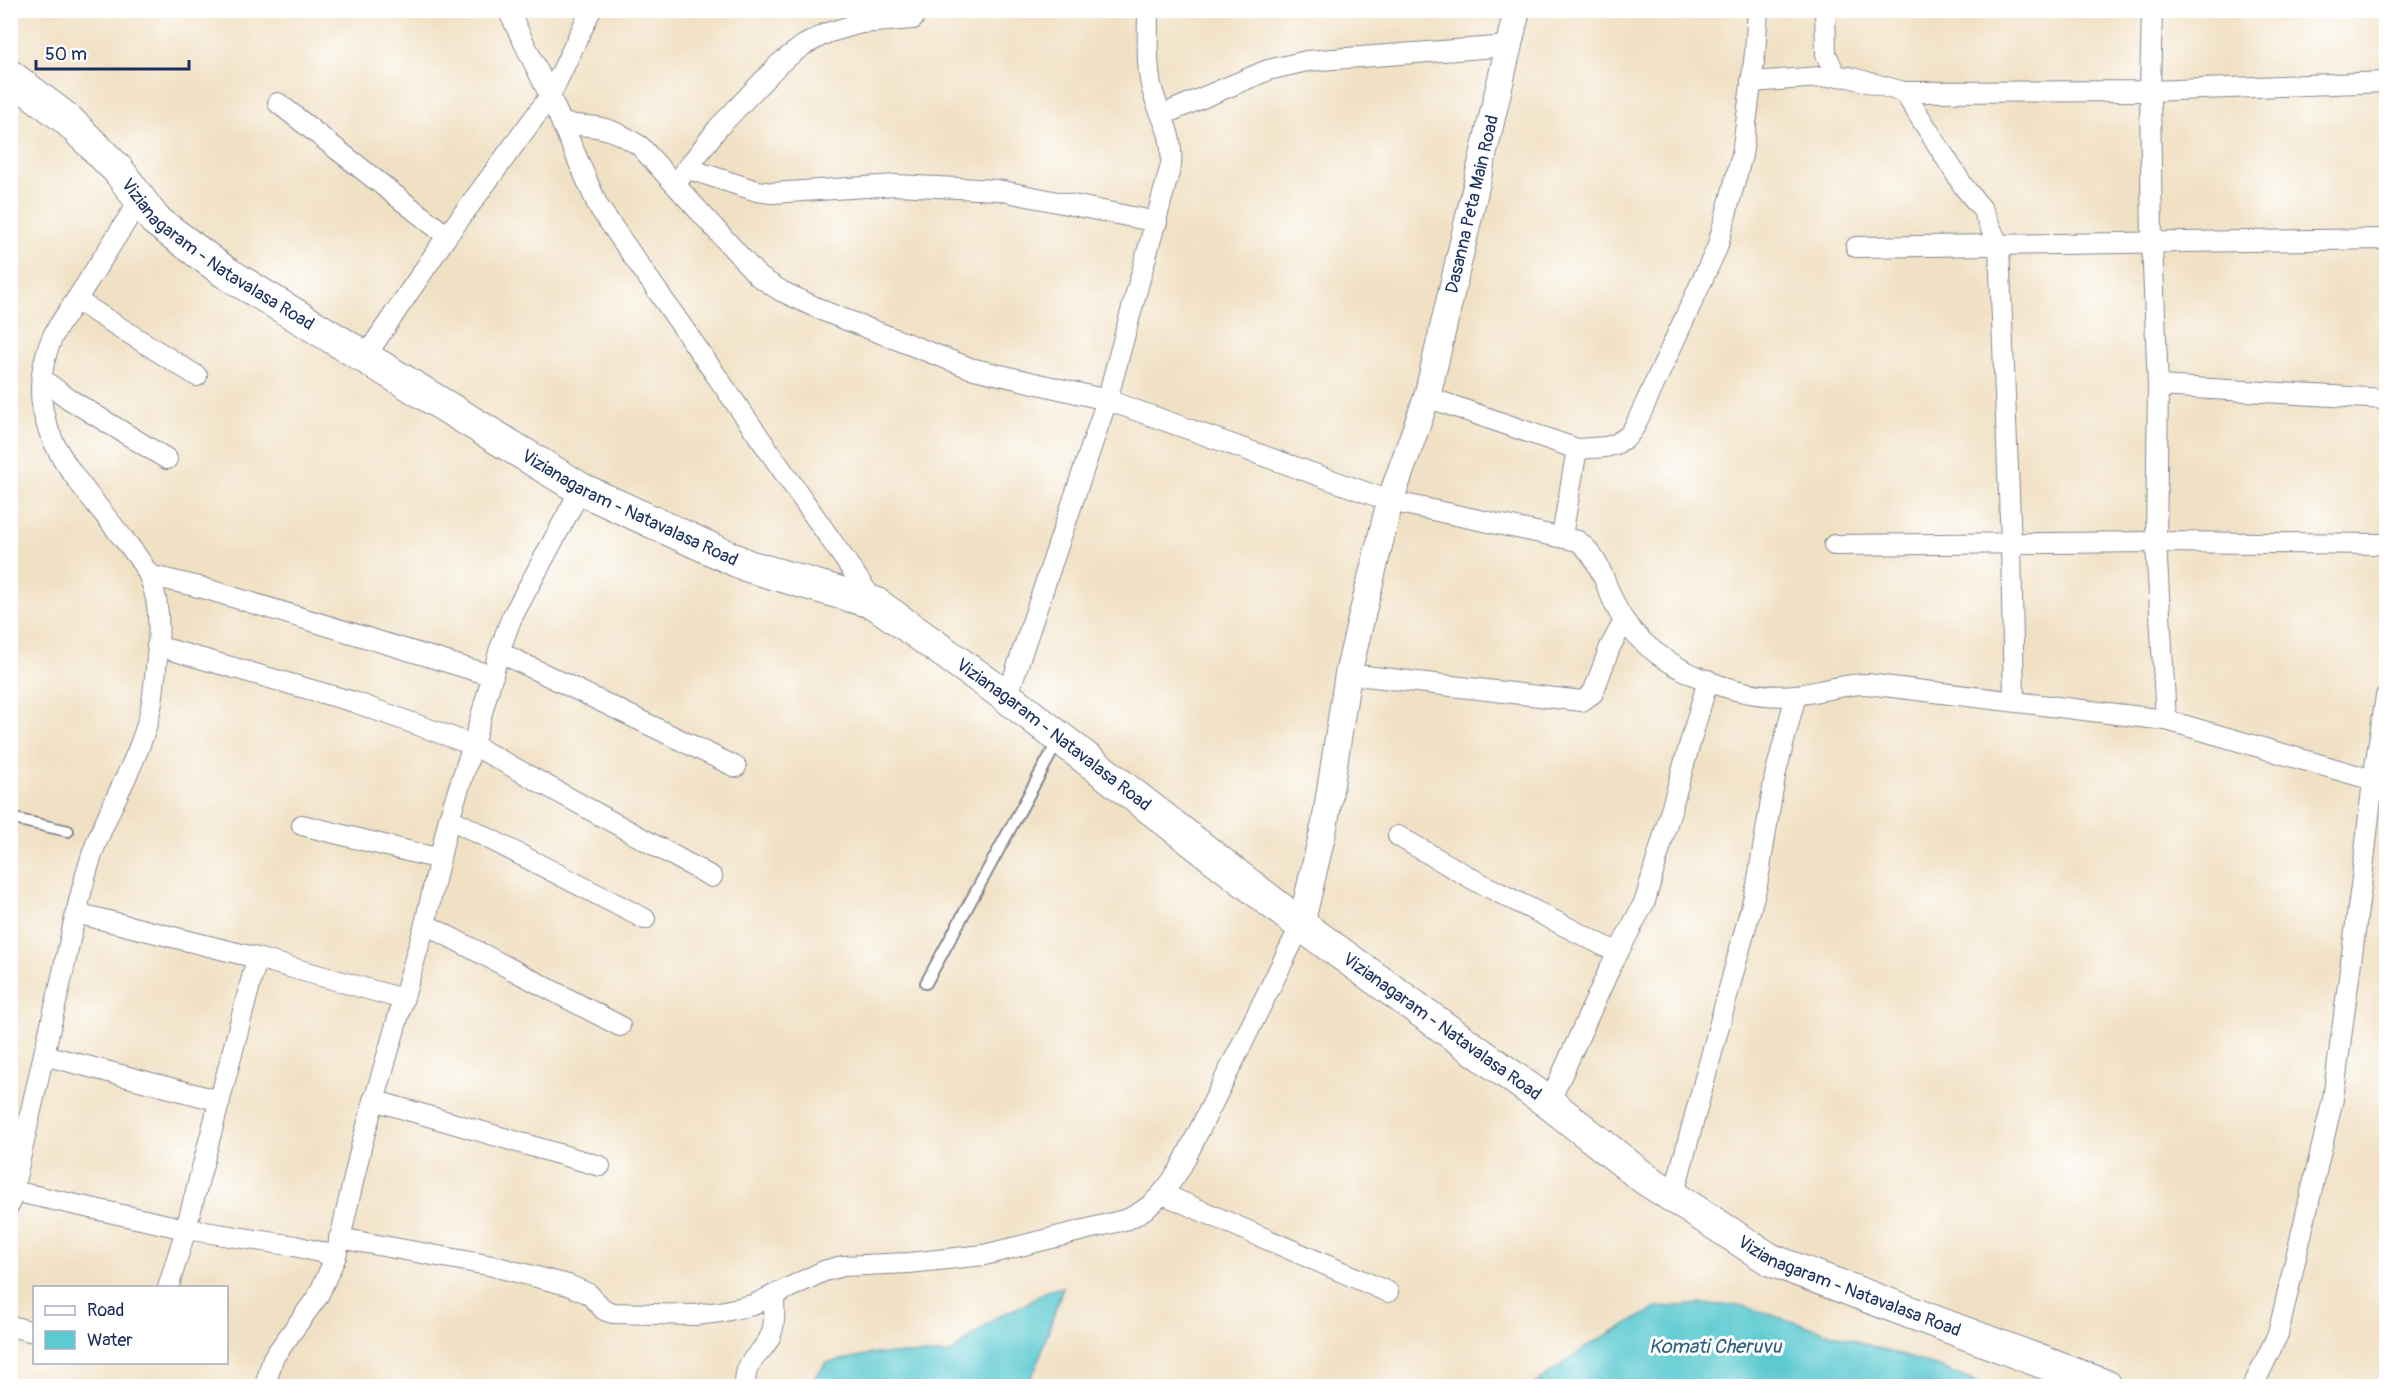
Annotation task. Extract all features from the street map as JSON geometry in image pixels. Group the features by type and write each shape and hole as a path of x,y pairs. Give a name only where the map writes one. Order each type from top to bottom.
{"main road":[{"name":"Vizianagaram - Natavalasa Road","path":"13,78 68,120 118,170 154,220 225,272 581,489 748,566 875,603 1007,697 1301,925 1549,1103 1644,1178 1770,1260 2106,1386"}],"street":[{"path":"508,10 550,96 598,206 875,603"},
{"path":"365,357 447,236 550,96 591,10"},
{"path":"1007,697 1107,400 1171,165 1170,136 1149,73 1149,10"},
{"name":"Dasanna Peta Main Road","path":"1301,925 1324,823 1348,674 1390,501 1427,397 1517,10"},
{"path":"1427,397 1577,449 1606,447 1628,436 1635,426 1717,248 1742,155 1758,10"},
{"path":"1826,10 1826,54 1836,76"},
{"path":"2152,10 2150,91 2152,243 2158,386 2156,542 2166,720"},
{"path":"674,184 689,169 718,128 780,63 804,45 827,33 861,23 913,19"},
{"path":"1162,115 1268,70 1307,60 1509,45"},
{"path":"1751,82 1836,76 1849,77 1904,92 2150,91 2386,82"},
{"path":"1904,92 1964,187 1982,209 1992,226 1999,246 2011,543 2014,701"},
{"path":"279,103 447,236"},
{"path":"562,124 596,126 617,131 640,146 758,276 781,291 826,312 970,368 1107,400 1390,501 1578,541 1587,548 1598,565 1624,621 1641,642 1680,667 1741,692 1763,696 1796,695 1851,684 1868,684 2166,720 2373,780"},
{"path":"689,169 757,191 772,193 896,185 998,190 1157,222"},
{"path":"140,200 52,337 40,391 42,412 50,435 67,466 149,574 158,609 153,699 140,748 91,856 12,1197 186,1229 295,1246 337,1247 492,1266 568,1285 589,1294 604,1310 621,1315 695,1315 720,1312 753,1305 824,1271 843,1266 909,1263 984,1255 1113,1224 1145,1211 1163,1194 1180,1169 1301,925"},
{"path":"1856,247 2386,238"},
{"path":"76,300 196,376"},
{"path":"42,379 69,399 167,459"},
{"path":"2158,386 2386,399"},
{"path":"1562,536 1577,449"},
{"path":"265,1386 273,1358 318,1296 337,1247 373,1100 425,924 449,818 473,745 499,652 511,620 581,489"},
{"path":"1834,545 2156,542 2386,544"},
{"path":"149,574 214,591 493,676"},
{"path":"1348,674 1582,700 1593,693 1610,647 1624,621"},
{"path":"157,645 354,702 473,745 712,877"},
{"path":"499,652 736,767"},
{"path":"1549,1103 1618,953 1645,901 1708,680"},
{"path":"1673,1197 1756,885 1775,776 1796,695"},
{"path":"2253,1386 2278,1334 2333,1099 2373,780 2386,701"},
{"path":"449,818 645,920"},
{"path":"302,825 440,859"},
{"path":"1398,836 1476,881 1618,953"},
{"path":"76,913 257,958 403,999"},
{"path":"425,924 621,1026"},
{"path":"168,1286 186,1229 257,958"},
{"path":"44,1055 220,1101"},
{"path":"373,1100 600,1166"},
{"path":"1163,1194 1388,1292"},
{"path":"745,1386 746,1370 752,1358 771,1336 774,1320 774,1295"},
{"path":"10,1326 33,1332"}],"lane":[{"path":"926,983 1059,738"},
{"path":"10,818 68,831"}],"water":[{"path":"1063,1287 1036,1368 1025,1386 813,1386 814,1379 826,1363 871,1354 950,1354 998,1316 1024,1305 1046,1291"},
{"name":"Komati Cheruvu","path":"1702,1304 1743,1306 1942,1368 1985,1386 1532,1386 1592,1343 1657,1308"}]}
